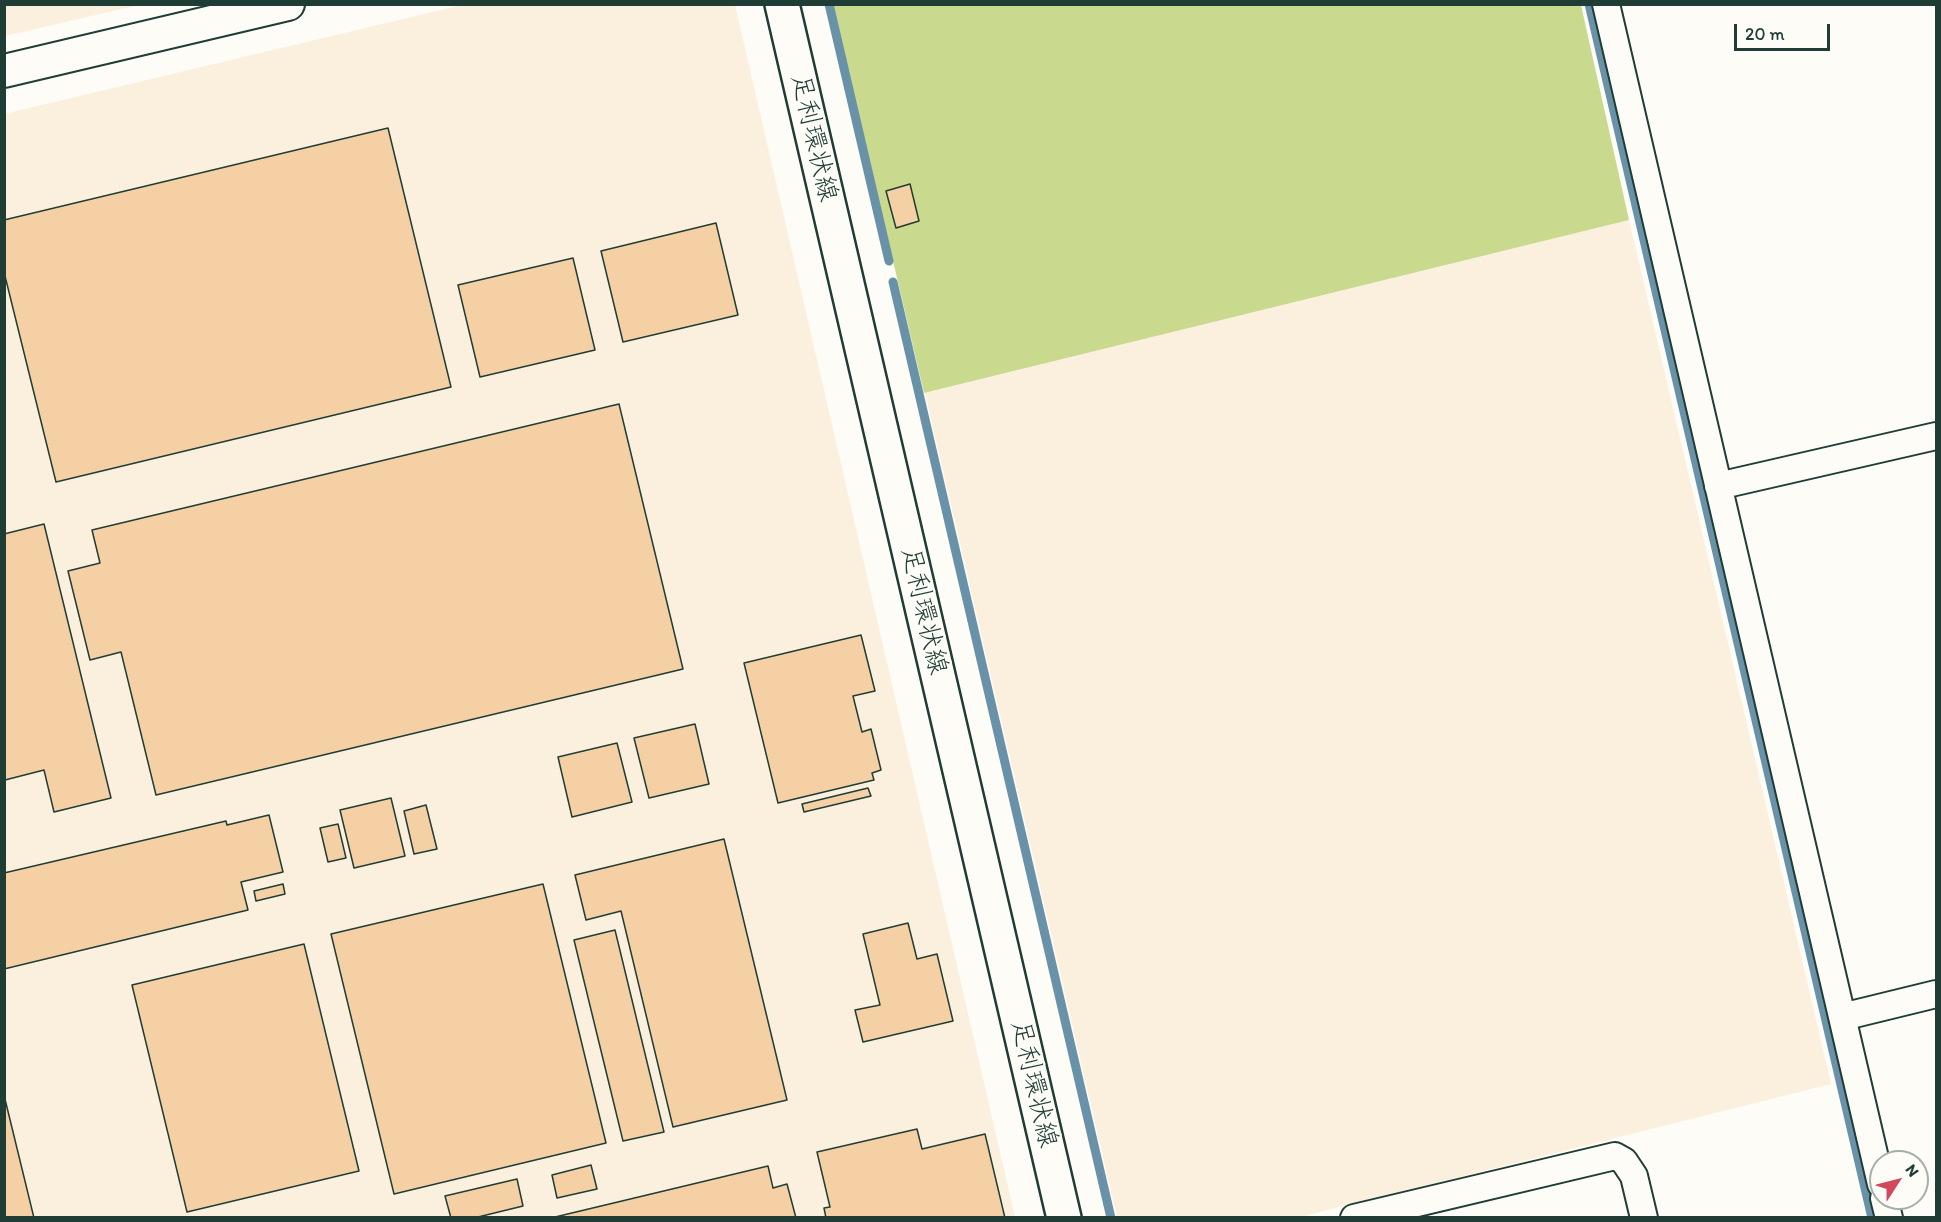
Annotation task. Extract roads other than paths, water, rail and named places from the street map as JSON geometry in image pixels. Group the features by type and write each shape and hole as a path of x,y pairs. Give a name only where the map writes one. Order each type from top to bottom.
{"main road":[{"name":"足利環状線","path":"782,4 1064,1218"}],"street":[{"path":"4,71 288,4"},
{"path":"1605,4 1873,1150"},
{"path":"1718,486 1936,436"},
{"path":"1842,1017 1936,994"},
{"path":"1354,1218 1614,1156 1624,1161 1634,1176 1644,1218"}],"waterway":[{"path":"829,4 889,261"},
{"path":"1589,4 1872,1218"},
{"path":"893,282 1111,1218"}]}
